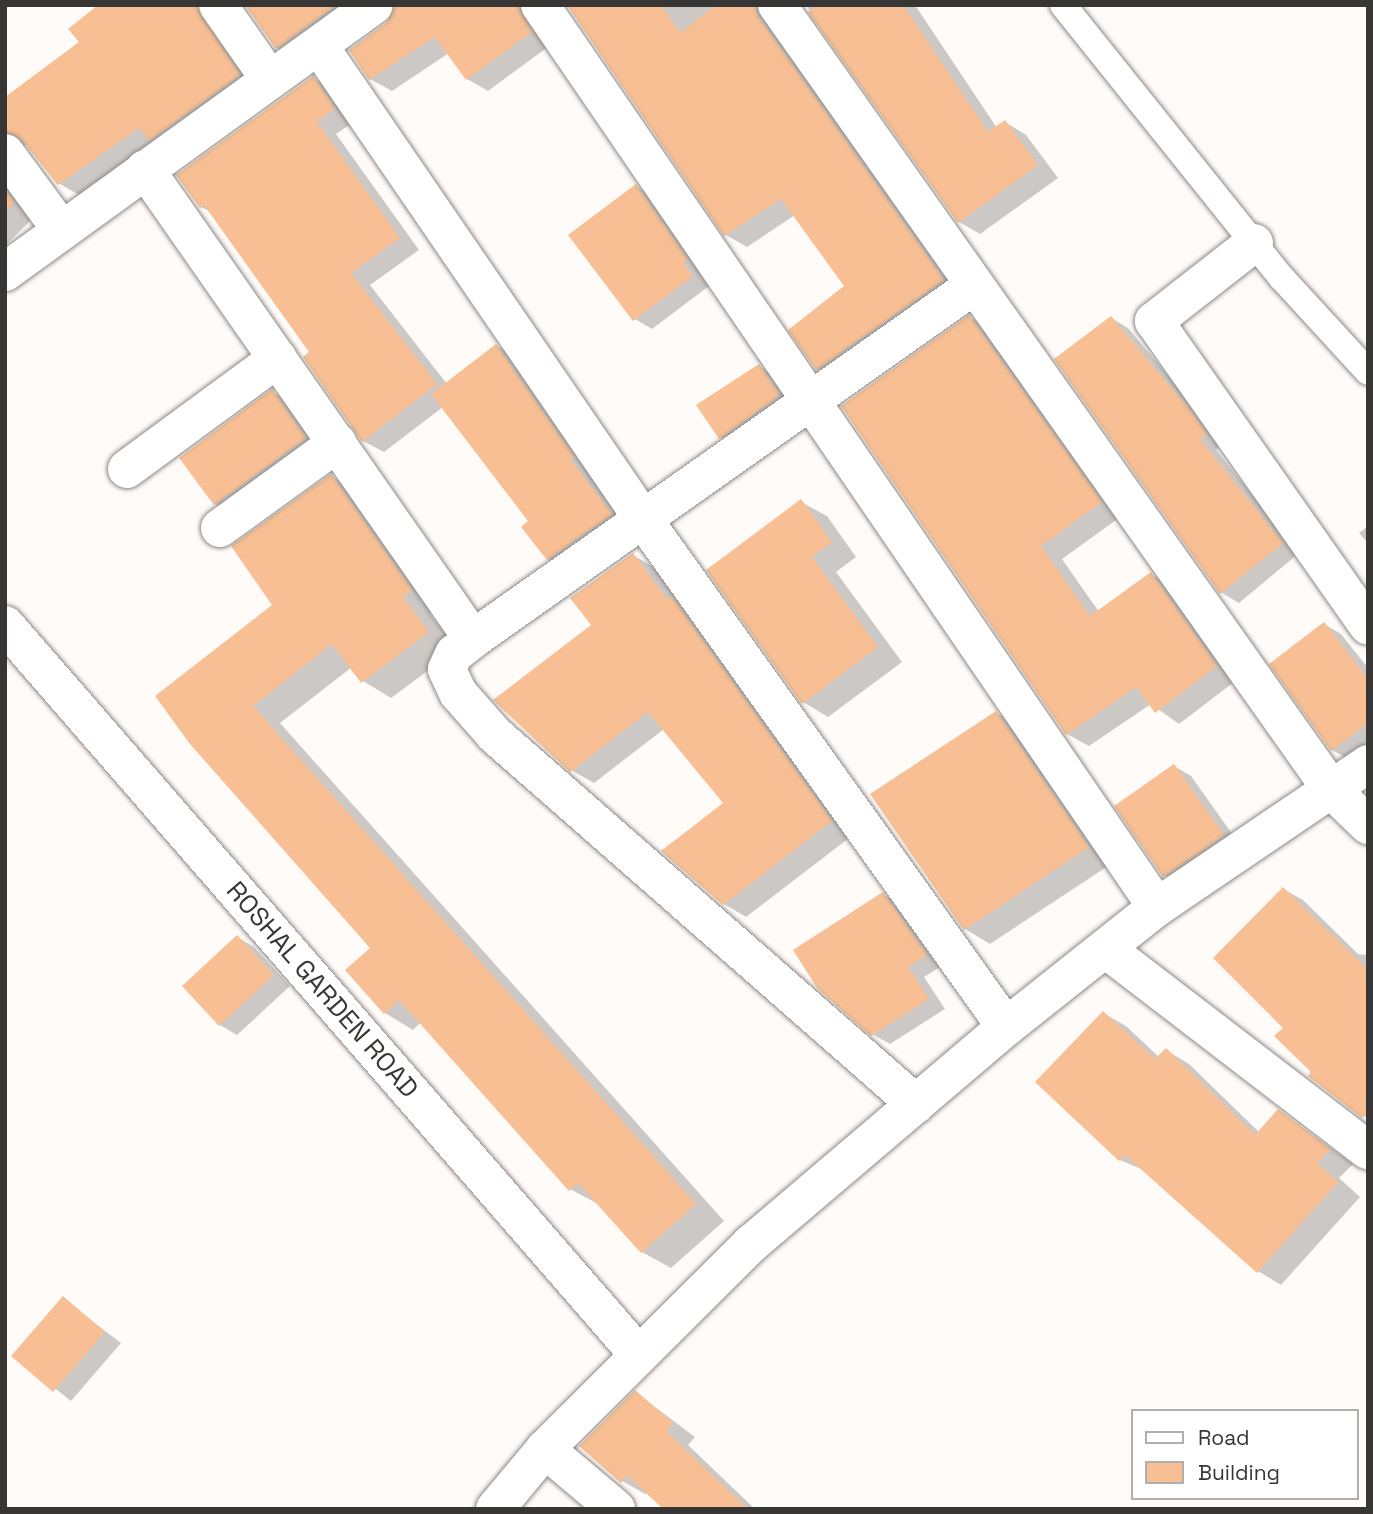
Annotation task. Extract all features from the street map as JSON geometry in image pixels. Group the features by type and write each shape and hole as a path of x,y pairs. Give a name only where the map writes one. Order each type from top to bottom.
{"street":[{"path":"218,5 269,78"},
{"path":"5,272 60,228 374,5"},
{"path":"540,5 1157,908"},
{"path":"777,5 973,286 1174,562 1331,789 1368,825"},
{"path":"318,46 643,519 1006,1027"},
{"path":"5,153 60,228"},
{"path":"145,169 473,639"},
{"path":"1254,243 1154,321 1368,625"},
{"path":"916,1104 495,735 458,693 447,669 454,654 473,639 813,402 973,286"},
{"path":"127,469 278,358"},
{"path":"220,528 337,443"},
{"name":"ROSHAL GARDEN ROAD","path":"5,625 638,1354"},
{"path":"495,1509 545,1449 751,1244 1006,1027 1157,908 1368,764"},
{"path":"1107,950 1368,1150"},
{"path":"545,1449 616,1509"}],"lane":[{"path":"1063,5 1254,243 1368,372"}],"building":[{"path":"98,5 196,5 240,75 149,141 139,128 58,185 22,140 5,132 5,97 79,42 68,29"},
{"path":"245,5 336,5 276,49"},
{"path":"395,5 518,5 532,32 466,80 435,37 369,80 349,50 387,22"},
{"path":"567,5 661,5 680,33 716,5 755,5 759,18 944,280 816,370 788,330 844,286 781,199 724,236"},
{"path":"818,5 903,5 988,132 1005,120 1038,165 958,223 808,12"},
{"path":"313,76 335,108 317,122 400,238 351,273 437,384 362,442 303,357 309,352 204,205 200,208 176,175"},
{"path":"636,184 688,260 683,263 693,276 633,321 568,235"},
{"path":"5,190 15,203 5,212"},
{"path":"969,315 1102,502 1041,546 1090,616 1151,572 1217,666 1155,713 1136,687 1066,735 841,406"},
{"path":"1111,316 1190,410 1207,434 1200,439 1283,543 1220,594 1054,359"},
{"path":"496,344 574,457 570,459 612,514 547,560 521,527 528,521 431,394"},
{"path":"759,364 780,395 719,439 696,405"},
{"path":"272,389 306,438 214,505 179,458"},
{"path":"331,474 412,590 403,597 429,632 361,683 332,644 253,706 696,1204 641,1253 578,1183 569,1191 399,1000 384,1014 345,970 370,948 190,744 155,696 272,605 231,546"},
{"path":"801,499 832,542 812,557 878,647 802,704 706,570"},
{"path":"633,553 667,599 671,596 832,821 723,905 661,851 723,803 648,712 570,772 493,700 591,625 570,598"},
{"path":"1324,622 1368,679 1368,723 1331,751 1269,664"},
{"path":"996,711 1089,847 964,930 870,794"},
{"path":"1174,764 1224,835 1163,877 1114,806"},
{"path":"1283,887 1368,970 1368,1112 1362,1118 1308,1076 1311,1072 1274,1036 1283,1028 1213,958"},
{"path":"883,892 927,955 908,967 929,999 871,1036 817,988 793,950"},
{"path":"237,935 274,975 219,1026 182,986"},
{"path":"1103,1011 1155,1059 1166,1048 1255,1135 1278,1109 1331,1149 1317,1163 1338,1182 1257,1273 1125,1155 1119,1161 1035,1082"},
{"path":"63,1296 105,1332 53,1392 11,1356"},
{"path":"635,1390 673,1423 666,1431 748,1509 663,1509 627,1475 621,1483 579,1446"}]}
